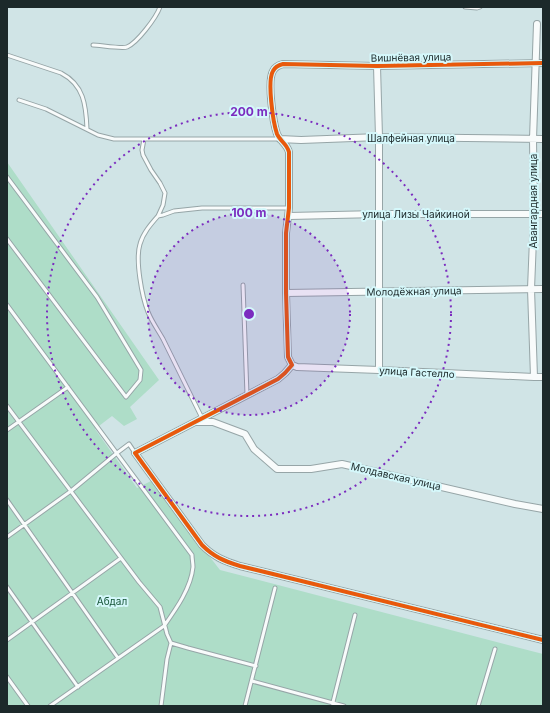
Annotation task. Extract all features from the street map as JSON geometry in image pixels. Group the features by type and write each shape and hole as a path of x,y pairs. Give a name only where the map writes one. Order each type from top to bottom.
{"street":[{"name":"Авангардная улица","path":"534,377 532,289 534,214 533,139 537,24"},
{"name":"Вишнёвая улица","path":"280,139 277,134 271,100 271,76 273,71 279,65 377,66 543,63"},
{"path":"377,66 379,137 379,370"},
{"name":"Шалфейная улица","path":"280,139 301,140 379,137 543,139"},
{"path":"280,139 288,149 290,208 286,233 286,292 288,357 292,365 286,373 278,379 135,453 202,545 217,558 240,566 543,640"},
{"name":"улица Лизы Чайкиной","path":"288,216 379,214 543,214"},
{"name":"Молодёжная улица","path":"286,292 543,289"},
{"name":"улица Гастелло","path":"292,365 297,367 543,377"},
{"name":"Молдавская улица","path":"194,422 213,422 245,434 254,450 277,469 311,469 342,464 508,503 543,509"}],"lane":[{"path":"93,45 126,48 144,32 160,7"},
{"path":"465,7 480,7"},
{"path":"7,55 68,76 77,85 83,96 87,129"},
{"path":"20,100 46,109 98,135 114,139 280,139"},
{"path":"144,139 142,150 143,155 165,193 163,205 158,216 147,229 140,244 138,254 139,273 144,298 148,313 162,337 202,418"},
{"path":"7,177 97,297 141,370 140,380 126,396 7,239"},
{"path":"158,216 174,211 202,208 290,208"},
{"path":"242,285 247,395"},
{"path":"7,305 192,555 193,567 188,586 177,608 164,626 50,706"},
{"path":"7,315 12,312"},
{"path":"7,430 68,387"},
{"path":"7,406 139,582 160,607 164,626 172,643 256,666"},
{"path":"7,537 71,491 129,444 135,453"},
{"path":"7,500 118,658"},
{"path":"7,640 121,558"},
{"path":"7,587 78,687"},
{"path":"245,706 275,588"},
{"path":"332,705 356,614"},
{"path":"161,706 167,659 172,643"},
{"path":"478,706 495,649"},
{"path":"7,677 28,706"},
{"path":"252,681 332,705 344,706"}],"green space":[{"name":"Абдал","path":"7,162 159,380 130,407 137,419 124,426 112,416 95,429 137,488 151,481 220,570 543,654 543,706 7,706"}],"cycle path":[{"path":"543,63 377,66 283,64 275,68 271,76 271,102 277,134 289,152 289,208 286,233 286,293 288,357 292,365 278,379 135,453 202,545 215,556 240,566 543,640"}]}
